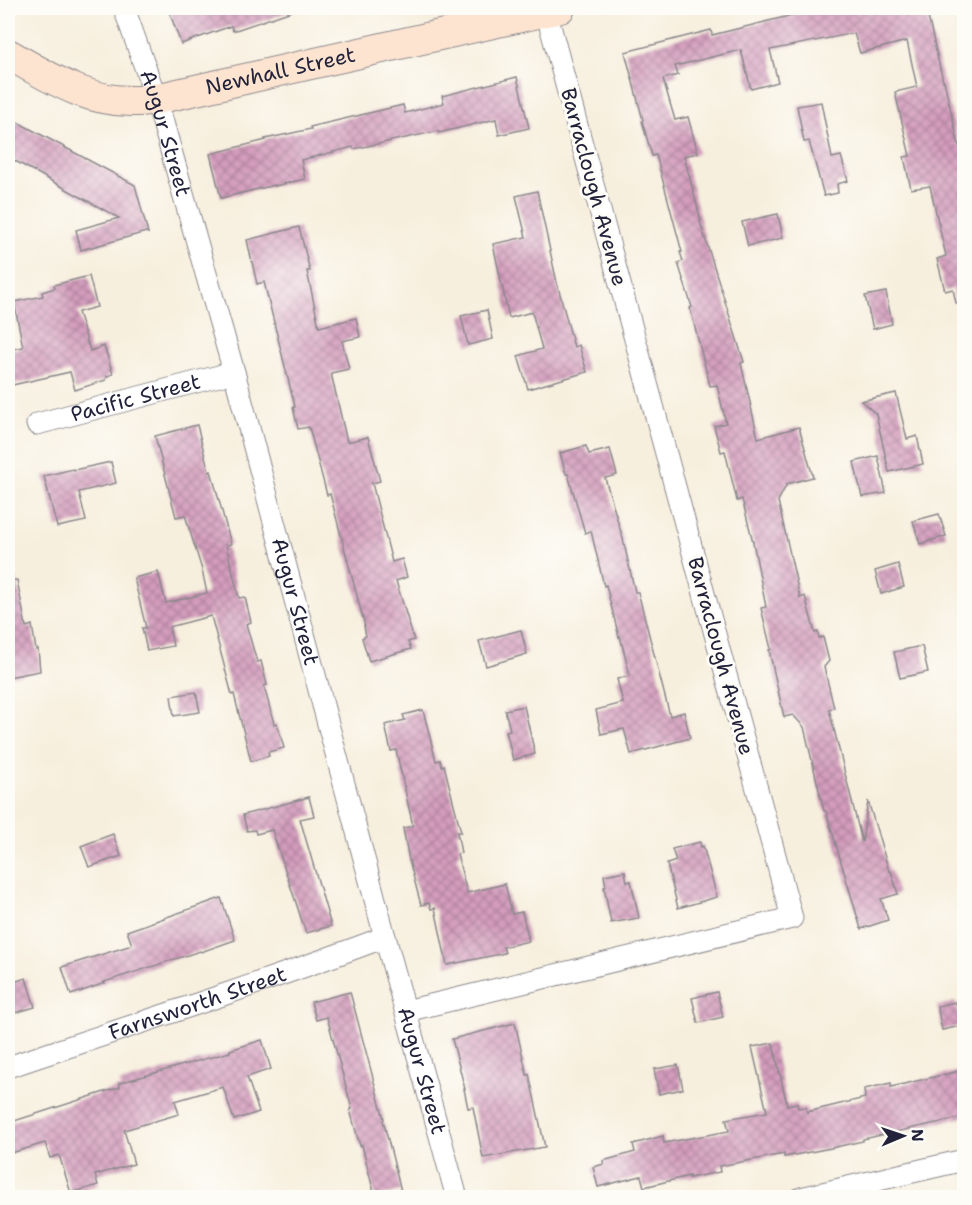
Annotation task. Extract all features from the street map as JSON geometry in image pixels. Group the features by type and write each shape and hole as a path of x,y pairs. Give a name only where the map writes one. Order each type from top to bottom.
{"street":[{"name":"Augur Street","path":"124,8 156,98 234,372 457,1197"},
{"name":"Newhall Street","path":"8,54 86,95 112,101 137,101 553,9"},
{"name":"Barraclough Avenue","path":"406,1011 792,918 553,9"},
{"name":"Pacific Street","path":"37,424 234,372"},
{"name":"Farnsworth Street","path":"8,1067 226,994 385,937"},
{"path":"801,1197 964,1160"}],"building":[{"path":"168,8 291,8 292,11 233,31 231,26 181,44"},
{"path":"792,8 926,8 959,146 964,144 964,302 956,303 953,289 945,291 937,259 946,256 930,186 911,189 904,157 910,156 895,92 917,87 907,41 860,53 854,33 770,50 778,82 751,89 741,50 675,66 678,75 663,79 675,120 688,117 698,153 684,156 700,222 744,362 741,363 758,438 799,427 813,477 787,484 778,501 800,598 805,596 815,633 818,632 819,638 823,637 829,661 824,667 834,708 829,709 862,842 868,801 898,894 881,899 888,920 861,929 826,811 824,811 804,727 793,715 784,717 761,608 766,607 753,542 742,499 737,501 725,451 721,452 714,426 726,423 717,385 710,386 690,308 692,307 678,263 683,261 680,252 682,252 656,155 652,156 642,121 625,52 711,30 712,35 793,15"},
{"path":"517,77 529,128 499,135 496,119 439,133 438,131 354,149 353,147 301,160 305,179 221,198 210,154 403,105 405,113 444,103 442,96"},
{"path":"821,102 832,158 841,156 848,181 837,184 838,193 824,196 809,141 804,142 797,106"},
{"path":"8,117 135,185 148,233 81,250 76,230 119,218 8,157"},
{"path":"537,191 574,347 579,345 587,372 528,389 518,356 542,349 532,312 509,318 493,244 526,237 516,196"},
{"path":"778,214 783,238 748,246 742,222"},
{"path":"299,227 310,271 307,271 319,327 356,318 360,337 342,341 349,369 331,373 347,442 368,437 380,481 372,483 392,562 402,559 407,577 396,581 414,640 408,642 411,649 369,661 362,638 366,636 365,626 330,494 327,495 309,427 298,429 293,407 295,407 264,282 257,284 247,240"},
{"path":"89,276 97,307 78,312 90,351 104,346 113,374 107,376 106,380 75,390 70,372 8,386 8,350 23,347 14,302 43,296 42,292 55,288 54,285"},
{"path":"886,292 892,324 873,329 865,296"},
{"path":"487,310 493,339 468,345 461,316"},
{"path":"896,393 907,439 917,436 923,464 889,472 876,414 861,401"},
{"path":"197,425 231,544 226,545 239,598 245,597 251,622 246,624 257,662 261,661 267,685 264,686 274,724 277,723 284,748 268,752 269,756 251,761 211,616 169,627 173,646 147,651 142,628 146,628 134,578 158,572 166,603 207,593 185,515 176,517 155,436"},
{"path":"586,446 589,454 610,449 617,475 605,478 623,539 635,592 638,592 670,716 684,712 690,738 631,754 624,729 601,734 596,710 623,703 617,679 630,676 591,531 585,533 560,453"},
{"path":"878,456 886,493 862,497 854,462"},
{"path":"111,462 116,483 79,492 86,521 57,527 44,476"},
{"path":"939,514 946,536 920,544 913,521"},
{"path":"898,564 904,587 881,594 875,571"},
{"path":"17,580 26,627 32,625 40,671 8,677 8,581"},
{"path":"521,630 527,654 486,666 479,641"},
{"path":"922,646 928,672 900,678 894,652"},
{"path":"196,692 200,712 174,716 171,696"},
{"path":"524,706 535,754 513,760 506,731 510,730 505,710"},
{"path":"423,710 436,761 440,760 442,766 444,765 461,832 457,832 461,853 457,854 467,893 505,884 512,914 522,912 529,941 503,947 505,953 447,965 435,908 431,909 429,903 421,905 403,828 413,826 396,750 391,751 385,725 405,720 403,715"},
{"path":"309,797 314,816 300,819 331,926 306,933 272,830 256,834 255,830 247,831 243,815"},
{"path":"113,834 121,856 89,867 81,846"},
{"path":"700,842 717,897 678,908 667,864 676,861 672,849"},
{"path":"625,871 627,882 631,881 639,918 611,923 604,875"},
{"path":"221,898 235,940 104,982 71,995 62,967 132,945 127,931"},
{"path":"26,978 35,1007 8,1015 8,984"},
{"path":"350,992 401,1191 376,1197 350,1110 352,1109 327,1017 316,1020 311,1002"},
{"path":"717,992 723,1017 698,1023 692,998"},
{"path":"956,1002 961,1026 942,1030 937,1006"},
{"path":"515,1023 545,1147 483,1158 473,1107 468,1108 452,1039"},
{"path":"262,1040 271,1069 247,1077 259,1112 234,1120 223,1087 175,1101 179,1114 124,1130 134,1164 95,1175 98,1185 71,1193 59,1155 50,1158 45,1143 8,1154 8,1123 120,1087 119,1083 230,1052 230,1050"},
{"path":"773,1043 787,1105 797,1103 798,1108 806,1107 807,1112 865,1098 864,1089 891,1083 891,1087 964,1070 964,1117 831,1148 719,1166 720,1172 689,1178 689,1176 644,1187 641,1176 598,1187 593,1167 604,1164 603,1161 635,1152 633,1144 663,1136 664,1143 729,1131 726,1119 767,1112 752,1047"},
{"path":"678,1065 683,1089 659,1094 654,1069"}]}
